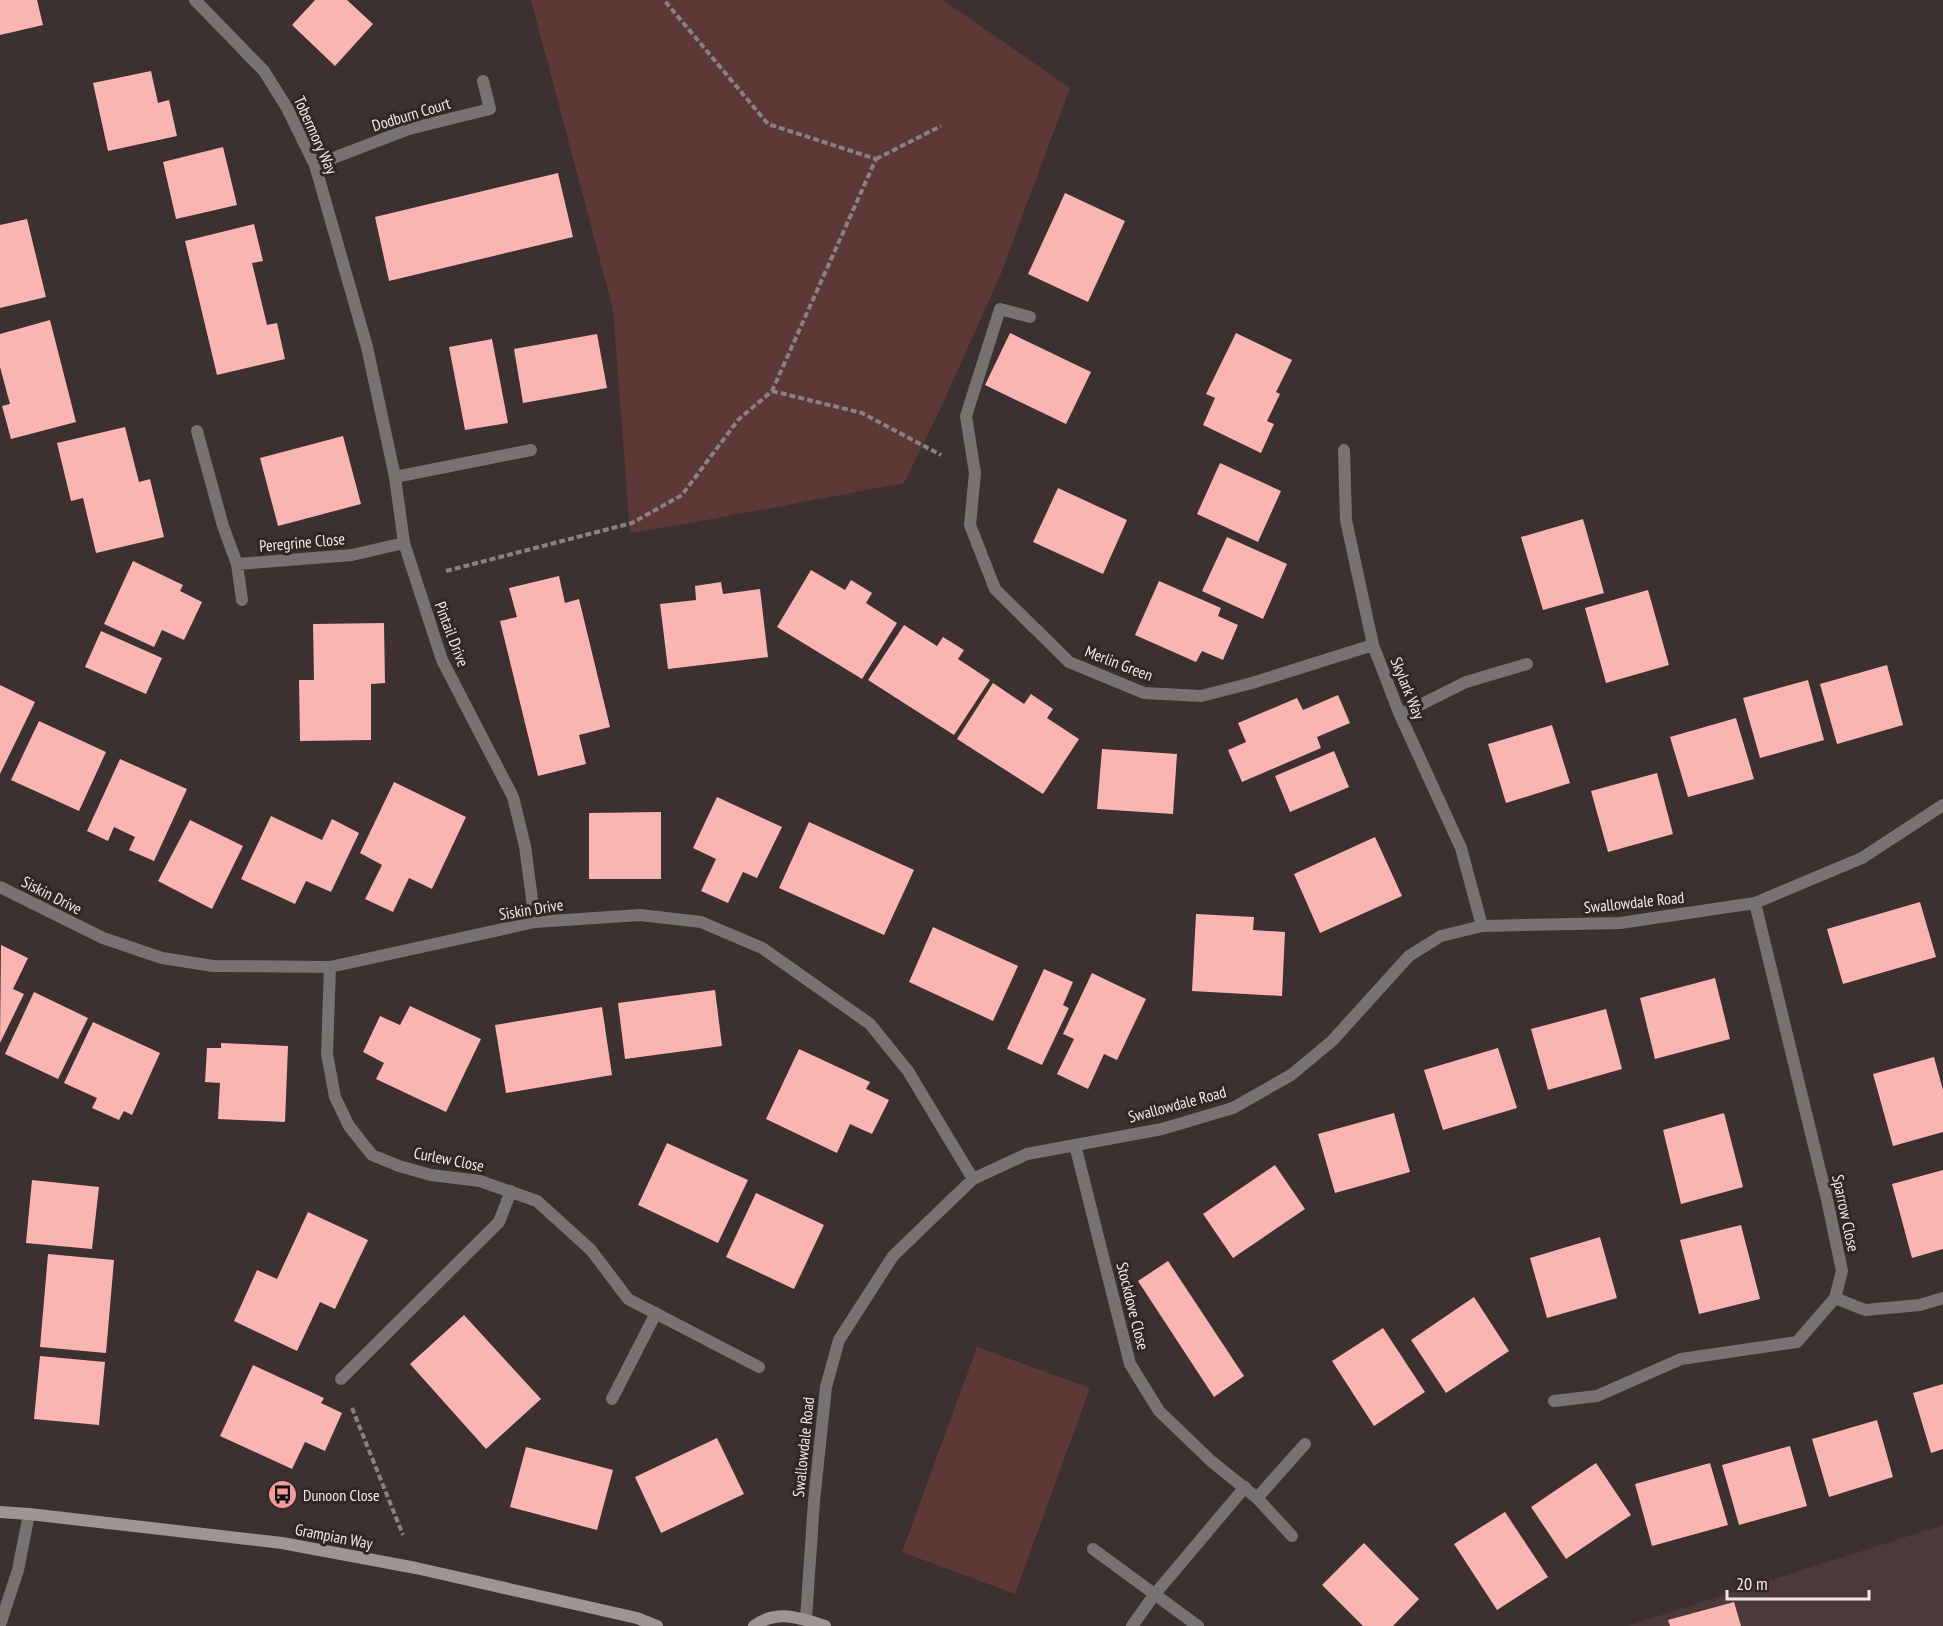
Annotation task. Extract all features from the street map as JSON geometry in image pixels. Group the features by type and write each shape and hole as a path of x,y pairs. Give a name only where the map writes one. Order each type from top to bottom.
{"street":[{"name":"Tobermory Way","path":"195,0 264,71 287,108 315,165 367,346"},
{"name":"Dodburn Court","path":"315,165 409,129 490,110 483,81"},
{"name":"Merlin Green","path":"1030,317 1000,309 966,416 975,473 970,525 995,589 1070,662 1144,693 1202,696 1252,683 1373,645"},
{"name":"Pintail Drive","path":"367,346 395,477 404,543 442,660 513,797 525,846 535,922"},
{"path":"197,431 223,526 237,564"},
{"path":"395,477 531,450"},
{"name":"Skylark Way","path":"1344,450 1346,520 1373,645 1400,716 1461,848 1482,926"},
{"name":"Peregrine Close","path":"242,600 237,564 352,555 404,543"},
{"path":"1400,716 1466,682 1527,664"},
{"name":"Swallowdale Road","path":"806,1619 825,1387 839,1340 892,1256 973,1179 1027,1154 1162,1129 1233,1108 1290,1075 1332,1041 1409,956 1441,936 1482,926 1620,923 1755,903 1862,858 1943,805"},
{"name":"Siskin Drive","path":"0,887 103,938 162,958 213,966 330,967 535,922 640,915 701,922 762,948 870,1024 908,1071 973,1179"},
{"name":"Sparrow Close","path":"1554,1401 1597,1396 1681,1359 1797,1342 1835,1298 1842,1271 1824,1184 1755,903"},
{"name":"Curlew Close","path":"330,967 327,1054 335,1097 349,1126 372,1155 431,1175 480,1181 537,1202 591,1250 628,1299 759,1367"},
{"name":"Stockdove Close","path":"1075,1144 1130,1364 1158,1411 1211,1461 1257,1498 1292,1536"},
{"path":"341,1379 499,1222 512,1191"},
{"path":"1835,1298 1865,1310 1920,1305 1943,1298"},
{"path":"612,1399 656,1313"},
{"path":"1257,1498 1305,1444"},
{"path":"1132,1626 1155,1593 1245,1487"},
{"name":"Grampian Way","path":"0,1512 282,1543 416,1568 637,1618 657,1626"},
{"path":"0,1625 18,1570 29,1514"},
{"path":"1093,1549 1198,1626"},
{"path":"754,1626 760,1621 776,1616 806,1619 825,1626"}],"path":[{"path":"664,0 768,124 876,159"},
{"path":"415,580 632,523 682,495 738,420 772,391 876,159 941,126"},
{"path":"772,391 862,413 975,473"},
{"path":"341,1379 416,1568"}],"shaded area":[{"path":"531,0 943,0 1070,88 1000,276 938,414 904,483 630,533 613,309"},
{"path":"977,1347 1090,1388 1015,1594 902,1552"},
{"path":"1943,1525 1943,1626 1627,1626"}],"building":[{"path":"0,0 37,0 43,25 0,35"},
{"path":"315,0 347,0 373,24 335,66 292,25"},
{"path":"151,71 158,103 169,100 177,136 108,151 93,83"},
{"path":"223,147 237,205 176,219 163,162"},
{"path":"558,173 573,237 389,281 375,217"},
{"path":"1065,193 1125,221 1088,302 1028,274"},
{"path":"27,219 46,297 0,308 0,225"},
{"path":"254,224 263,261 252,263 267,325 277,323 285,359 217,375 185,241"},
{"path":"50,320 76,422 11,439 2,406 10,404 0,367 0,334"},
{"path":"1010,333 1091,372 1066,424 985,385"},
{"path":"1236,333 1292,360 1276,392 1280,394 1267,421 1274,424 1261,453 1203,425 1215,398 1206,394"},
{"path":"597,334 607,388 523,403 514,349"},
{"path":"492,339 508,423 465,430 449,347"},
{"path":"125,427 139,482 150,479 164,537 96,553 83,498 71,501 57,443"},
{"path":"343,436 361,504 278,526 260,458"},
{"path":"1220,463 1281,491 1258,542 1197,514"},
{"path":"1058,488 1127,520 1103,574 1033,542"},
{"path":"1583,519 1604,593 1543,610 1521,537"},
{"path":"1227,537 1287,564 1263,619 1202,591"},
{"path":"133,561 183,585 180,591 202,602 184,640 162,630 154,647 104,624"},
{"path":"811,570 845,590 851,580 872,593 866,603 897,623 862,679 777,627"},
{"path":"559,576 565,603 579,599 610,727 579,735 586,764 538,776 500,621 517,617 509,588"},
{"path":"1159,581 1221,608 1218,616 1238,625 1223,660 1202,651 1196,662 1135,635"},
{"path":"721,582 723,594 760,589 768,657 668,669 660,604 696,600 695,586"},
{"path":"1648,590 1669,665 1606,683 1585,608"},
{"path":"384,623 385,683 371,684 371,740 300,741 299,680 314,680 313,624"},
{"path":"904,625 937,646 943,637 964,650 958,659 990,680 954,735 868,680"},
{"path":"101,631 162,658 146,694 85,667"},
{"path":"1887,665 1903,725 1837,744 1820,684"},
{"path":"1808,680 1824,740 1760,758 1743,698"},
{"path":"993,683 1024,704 1031,694 1053,709 1047,718 1079,739 1043,794 957,739"},
{"path":"0,685 35,702 0,774"},
{"path":"1338,695 1350,723 1317,737 1321,748 1242,782 1228,750 1246,742 1238,723 1297,698 1303,710"},
{"path":"1736,718 1754,779 1688,797 1670,737"},
{"path":"39,721 106,752 79,811 11,780"},
{"path":"1552,725 1570,783 1506,803 1488,744"},
{"path":"1102,749 1177,754 1173,814 1097,809"},
{"path":"1334,751 1349,787 1290,812 1275,776"},
{"path":"120,759 187,789 154,861 129,850 135,837 114,827 108,841 87,831"},
{"path":"1657,773 1673,834 1608,852 1591,791"},
{"path":"394,782 466,817 432,889 409,878 393,912 365,899 382,865 360,853"},
{"path":"717,797 782,827 757,878 743,872 728,903 701,891 716,859 693,848"},
{"path":"661,812 661,879 589,879 589,813"},
{"path":"271,816 322,840 332,819 359,833 331,892 306,881 295,904 241,879"},
{"path":"190,820 243,846 212,909 158,881"},
{"path":"809,822 914,870 884,935 779,888"},
{"path":"1375,837 1402,896 1320,933 1294,874"},
{"path":"1920,902 1936,957 1843,984 1827,929"},
{"path":"1196,914 1254,917 1253,930 1285,932 1282,996 1192,991"},
{"path":"933,927 1018,966 993,1021 909,982"},
{"path":"1,945 28,958 13,989 24,994 0,1043"},
{"path":"1044,969 1073,982 1063,1005 1069,1008 1042,1065 1007,1049"},
{"path":"1092,973 1146,999 1117,1060 1104,1054 1088,1089 1057,1074 1074,1039 1063,1034"},
{"path":"1715,978 1730,1039 1655,1059 1640,998"},
{"path":"715,990 722,1046 625,1059 618,1003"},
{"path":"34,992 88,1018 58,1079 5,1054"},
{"path":"410,1006 481,1039 446,1112 376,1079 384,1063 363,1052 380,1016 400,1025"},
{"path":"602,1007 612,1075 506,1093 495,1025"},
{"path":"1606,1009 1622,1069 1548,1090 1531,1029"},
{"path":"93,1022 160,1053 132,1115 124,1111 119,1120 92,1108 97,1098 64,1083"},
{"path":"221,1043 288,1046 285,1122 218,1119 220,1083 205,1082 207,1048 221,1048"},
{"path":"1498,1048 1517,1108 1443,1130 1424,1070"},
{"path":"799,1049 870,1082 866,1089 889,1100 872,1134 850,1124 837,1153 766,1119"},
{"path":"1934,1057 1943,1090 1943,1132 1893,1146 1873,1074"},
{"path":"1394,1113 1410,1172 1335,1193 1318,1134"},
{"path":"1724,1113 1743,1187 1681,1204 1663,1130"},
{"path":"667,1143 748,1180 718,1243 638,1205"},
{"path":"1275,1165 1305,1209 1233,1258 1203,1214"},
{"path":"1943,1170 1943,1249 1912,1258 1892,1184"},
{"path":"32,1180 99,1187 92,1249 26,1243"},
{"path":"756,1193 824,1225 794,1289 726,1257"},
{"path":"308,1212 368,1240 335,1309 320,1302 297,1351 234,1321 257,1270 277,1279"},
{"path":"1741,1225 1760,1299 1699,1314 1680,1240"},
{"path":"1600,1237 1617,1298 1547,1318 1530,1258"},
{"path":"48,1254 114,1260 106,1353 40,1347"},
{"path":"1168,1261 1244,1376 1214,1397 1138,1281"},
{"path":"1474,1297 1509,1351 1446,1393 1411,1340"},
{"path":"464,1315 541,1399 486,1449 410,1364"},
{"path":"1383,1328 1425,1392 1374,1426 1332,1361"},
{"path":"40,1356 105,1362 99,1425 34,1419"},
{"path":"253,1365 324,1398 321,1403 342,1413 325,1451 305,1442 292,1469 220,1436"},
{"path":"1943,1384 1943,1449 1931,1453 1913,1393"},
{"path":"1877,1420 1893,1477 1829,1497 1812,1439"},
{"path":"717,1438 744,1494 661,1533 635,1477"},
{"path":"1790,1446 1807,1506 1739,1525 1722,1465"},
{"path":"526,1447 613,1470 597,1530 510,1507"},
{"path":"1596,1463 1631,1515 1566,1559 1531,1507"},
{"path":"1710,1463 1728,1525 1652,1546 1635,1484"},
{"path":"1505,1512 1548,1577 1497,1610 1454,1544"},
{"path":"1364,1543 1419,1599 1393,1626 1363,1626 1322,1585"},
{"path":"1734,1602 1741,1626 1670,1626 1668,1620"}],"place":[{"name":"Dunoon Close","path":"282,1495"}]}
